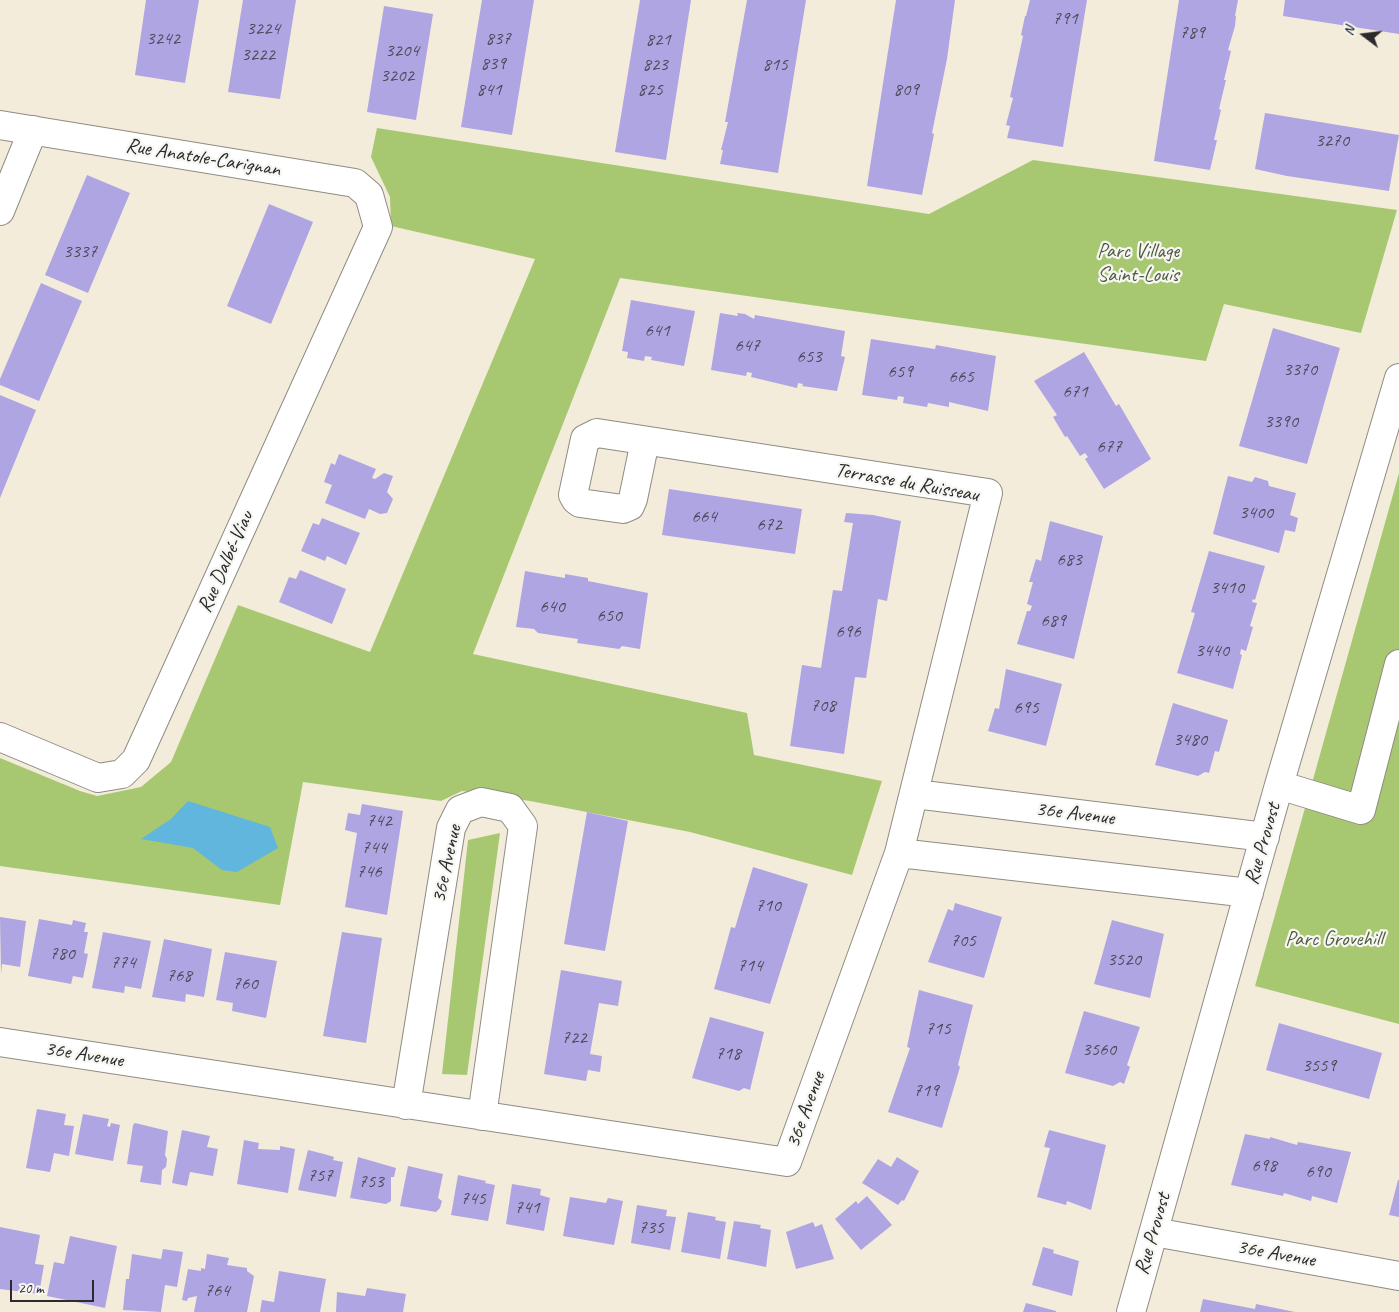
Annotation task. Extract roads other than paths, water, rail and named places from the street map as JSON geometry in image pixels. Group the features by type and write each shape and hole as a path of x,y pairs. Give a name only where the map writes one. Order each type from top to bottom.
{"street":[{"name":"Rue Anatole-Carignan","path":"0,125 355,183 369,196 378,226"},
{"path":"0,211 33,130"},
{"name":"Rue Dalbé-Viau","path":"0,737 98,778 122,774 136,760 378,226"},
{"name":"Rue Provost","path":"1130,1312 1279,785 1398,388"},
{"name":"Terrasse du Ruisseau","path":"645,442 988,493 915,794"},
{"path":"1279,785 1361,810 1399,664"},
{"name":"36e Avenue","path":"0,1042 787,1162 899,854 915,794 1265,837"},
{"name":"36e Avenue","path":"406,1105 451,828 460,810 480,802 510,808 523,826 482,1116"},
{"path":"899,854 1249,893"},
{"name":"36e Avenue","path":"1154,1232 1399,1276"}],"water":[{"path":"188,801 270,827 278,848 237,872 222,870 193,848 141,839 171,819"}],"park label":[{"name":"Parc Village Saint-Louis","path":"1138,263"},
{"name":"Parc Grovehill","path":"1334,939"}]}
